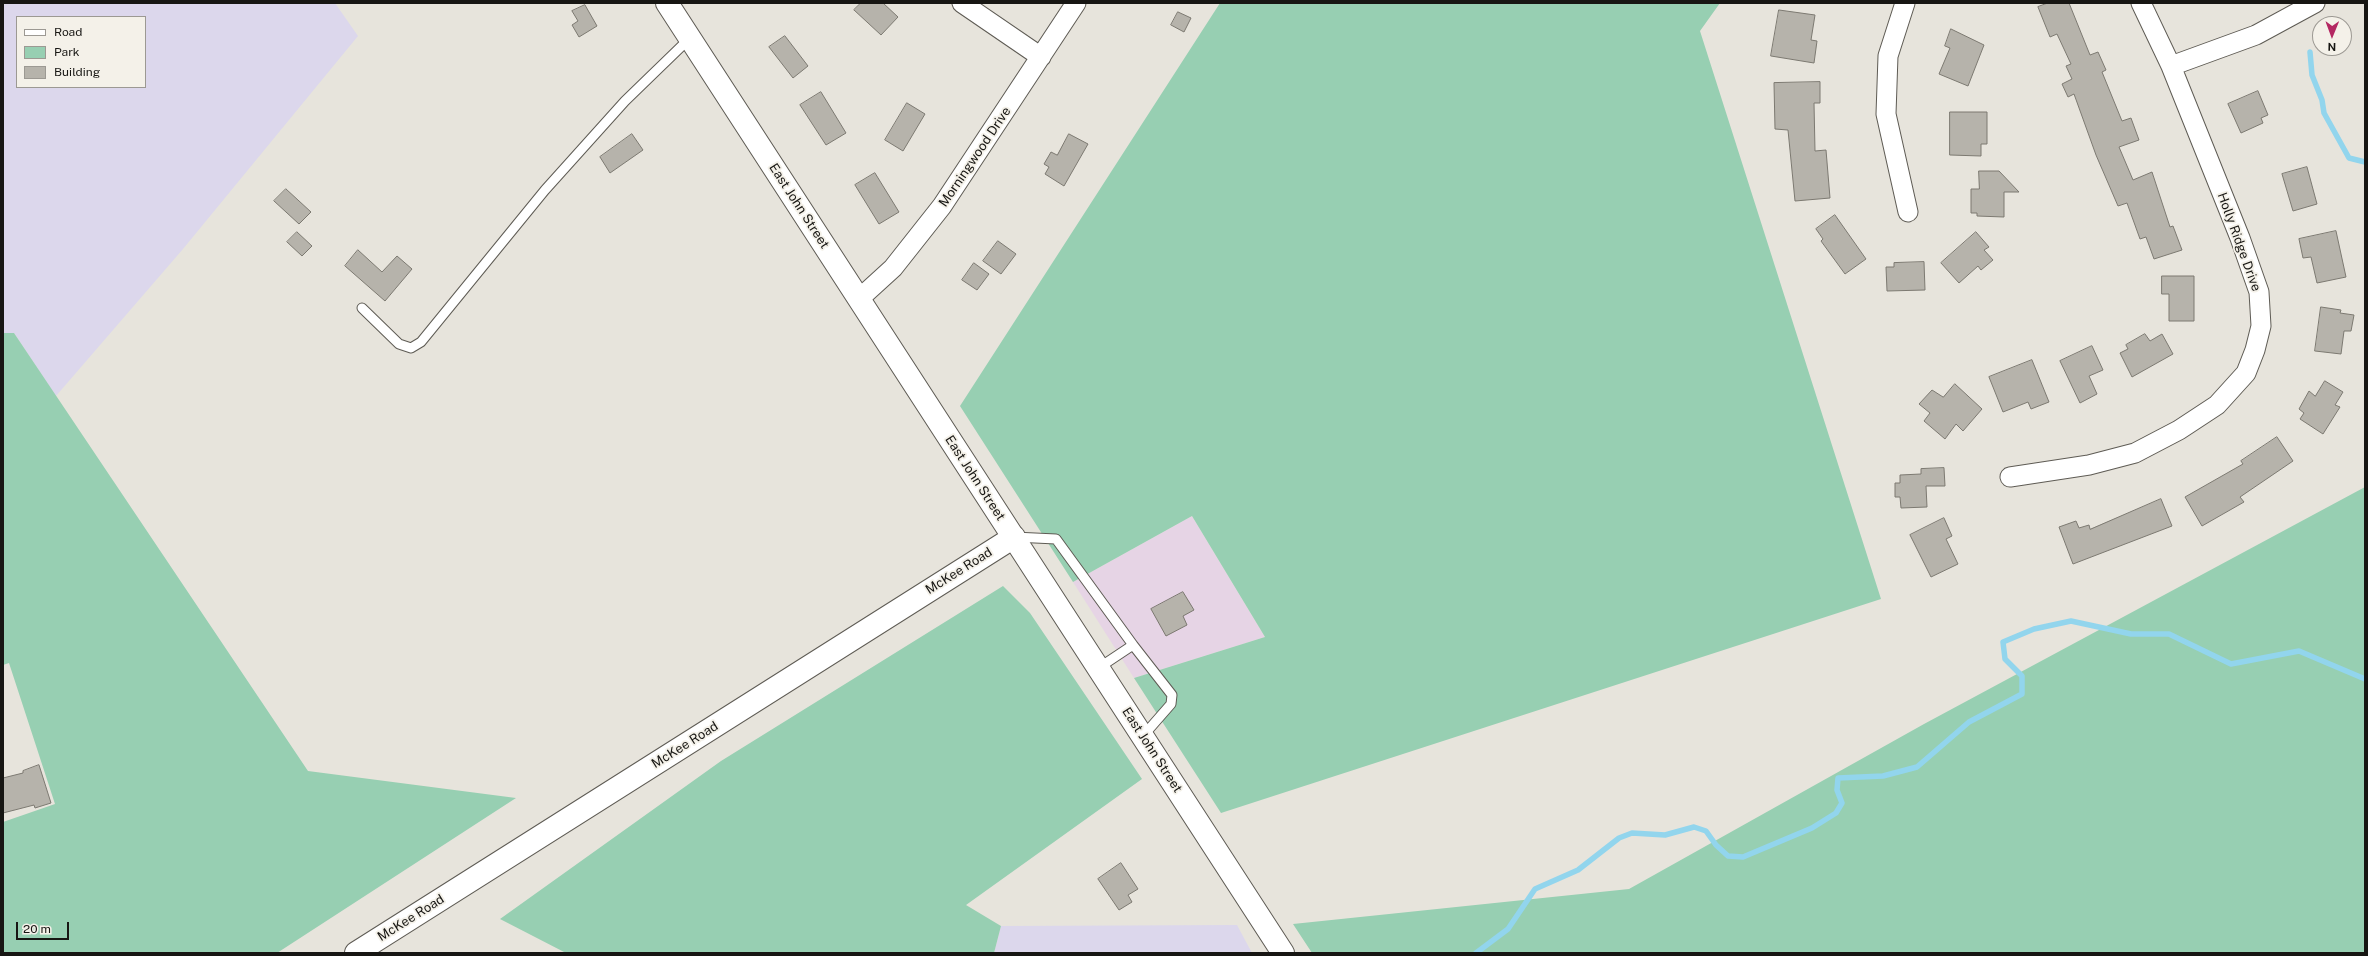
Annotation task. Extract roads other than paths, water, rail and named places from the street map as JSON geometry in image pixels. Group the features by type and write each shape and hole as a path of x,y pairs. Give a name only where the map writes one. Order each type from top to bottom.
{"main road":[{"name":"East John Street","path":"667,3 1100,667 1284,953"},
{"name":"McKee Road","path":"356,953 1014,537"}],"street":[{"path":"962,3 1041,57"},
{"name":"Morningwood Drive","path":"859,299 893,268 942,206 1076,3"},
{"path":"1905,3 1888,56 1886,114 1908,212"},
{"name":"Holly Ridge Drive","path":"2010,477 2089,465 2135,452 2179,430 2217,405 2246,373 2255,350 2260,326 2259,292 2240,238 2171,66 2141,3"},
{"path":"2171,66 2256,35 2315,3"}],"lane":[{"path":"362,308 399,344 411,348 421,342 545,190 625,101 690,38"},
{"path":"1014,537 1056,539 1133,645 1172,695 1171,704 1143,736"},
{"path":"1100,667 1133,645"}],"waterway":[{"path":"2310,52 2312,75 2322,100 2324,113 2349,158 2365,162"},
{"path":"1476,953 1508,929 1535,889 1578,870 1619,838 1632,833 1665,835 1694,827 1706,831 1716,845 1728,856 1743,857 1812,828 1836,813 1842,803 1837,790 1838,778 1883,776 1917,767 1969,722 2022,694 2022,676 2005,659 2003,642 2034,629 2071,621 2131,634 2169,634 2231,664 2299,651 2365,679"}]}
